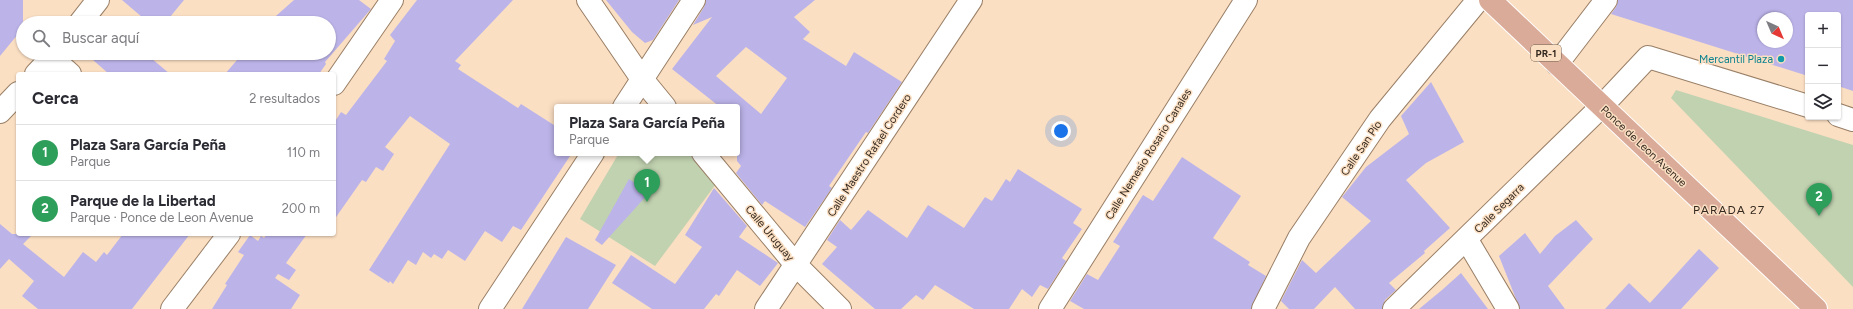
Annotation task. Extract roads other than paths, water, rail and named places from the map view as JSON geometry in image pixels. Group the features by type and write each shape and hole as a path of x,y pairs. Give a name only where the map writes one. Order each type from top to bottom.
{"main road":[{"name":"Ponce de Leon Avenue","path":"1490,0 1816,309"}],"street":[{"path":"85,16 98,0"},
{"path":"336,81 392,0"},
{"path":"588,0 642,79 663,104"},
{"path":"626,104 694,0"},
{"name":"Calle Maestro Rafael Cordero","path":"766,309 971,0"},
{"name":"Calle Nemesio Rosario Canales","path":"1050,309 1246,0"},
{"name":"Calle San Pío","path":"1263,309 1299,238 1380,119 1478,0"},
{"path":"1557,64 1606,0"},
{"name":"Calle Segarra","path":"1394,309 1467,240 1602,106 1648,57 1805,105"},
{"path":"38,72 49,60"},
{"path":"58,60 68,72"},
{"path":"0,112 16,95"},
{"path":"1841,116 1853,120"},
{"path":"490,309 591,156"},
{"name":"Calle Uruguay","path":"705,156 796,265 840,309"},
{"path":"172,309 227,236"},
{"path":"1467,240 1508,309"}],"place":[{"name":"Mercantil Plaza","path":"1781,59"},
{"name":"Plaza Sara García Peña","path":"647,202"},
{"name":"Parque de la Libertad","path":"1819,216"}],"district":[{"name":"PARADA 27","path":"1729,210"}]}
